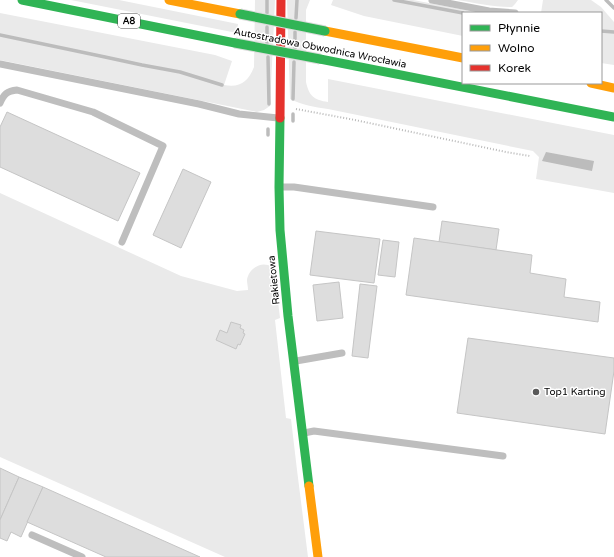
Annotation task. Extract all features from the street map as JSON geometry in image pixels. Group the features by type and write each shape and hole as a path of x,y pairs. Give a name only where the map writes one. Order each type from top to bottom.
{"main road":[{"name":"Autostradowa Obwodnica Wrocławia","path":"22,0 614,117"},
{"name":"Autostradowa Obwodnica Wrocławia","path":"169,0 462,58"},
{"name":"Rakietowa","path":"281,0 279,187 281,237 294,362 318,557"},
{"path":"596,84 614,88"}],"lane":[{"path":"432,0 489,11 502,12"},
{"path":"0,64 199,104 239,114 280,118"},
{"path":"0,103 6,94 10,91 17,90 93,112 163,146 122,242"},
{"path":"279,187 294,187 433,207"},
{"path":"294,362 342,353"},
{"path":"303,432 314,431 503,456"},
{"path":"32,535 82,557"}],"path":[{"path":"280,106 530,156"}],"shaded area":[{"path":"71,0 119,0 238,24 237,33"},
{"path":"255,0 275,0 270,106 257,112 0,60 0,13 215,55 232,61 224,85 235,86 243,83 249,77 254,67"},
{"path":"287,0 310,0 306,10 306,82 311,94 319,100 328,102 328,79 614,135 614,193 536,179 539,157 533,151 313,107 290,99"},
{"path":"333,0 413,0 477,12 462,12 462,36 364,16 331,5"},
{"path":"457,0 518,0 512,7 505,7"},
{"path":"543,0 591,0 601,7 614,22 614,65 602,63 602,12 541,12"},
{"path":"546,152 594,161 592,171 542,161"},
{"path":"0,193 181,276 237,291 248,290 247,280 249,273 257,266 264,264 274,268 280,318 275,320 286,418 291,419 308,557 225,557 0,457"}],"building":[{"path":"7,112 140,173 118,221 0,167 0,127"},
{"path":"183,169 211,182 181,248 153,235"},
{"path":"442,221 499,229 496,250 439,242"},
{"path":"316,231 380,239 374,283 310,275"},
{"path":"414,238 532,255 530,273 566,279 564,297 600,302 598,322 406,295"},
{"path":"383,240 399,242 395,277 378,275"},
{"path":"339,282 343,318 317,321 313,285"},
{"path":"360,284 377,286 368,358 352,356"},
{"path":"231,322 241,325 240,328 244,330 243,333 245,334 240,345 238,344 236,349 216,340 220,330 227,333"},
{"name":"Top1 Karting","path":"468,338 614,358 614,371 605,434 457,413"},
{"path":"0,468 19,477 0,520"},
{"path":"19,477 43,487 21,537 11,532 7,541 0,538 0,520"},
{"path":"43,487 200,557 106,557 27,522"}],"waterway":[{"path":"267,0 267,13"},
{"path":"296,18 297,0"},
{"path":"394,0 462,13"},
{"path":"606,0 614,8"},
{"path":"267,27 267,43"},
{"path":"602,31 614,32"},
{"path":"295,32 295,48"},
{"path":"0,35 180,72 222,85"},
{"path":"268,57 269,104"},
{"path":"293,99 294,62"},
{"path":"293,114 293,121"},
{"path":"268,129 268,135"}],"traffic: fast":[{"path":"22,0 235,43"},
{"path":"240,14 325,31"},
{"path":"235,43 320,59"},
{"path":"320,59 614,117"},
{"path":"280,118 280,230 288,316 309,486"}],"traffic: slow":[{"path":"169,0 240,14"},
{"path":"325,31 462,58"},
{"path":"596,84 614,88"},
{"path":"309,486 318,557"}],"traffic: jam":[{"path":"280,118 281,0"}],"place":[{"name":"Top1 Karting","path":"536,392"}]}
